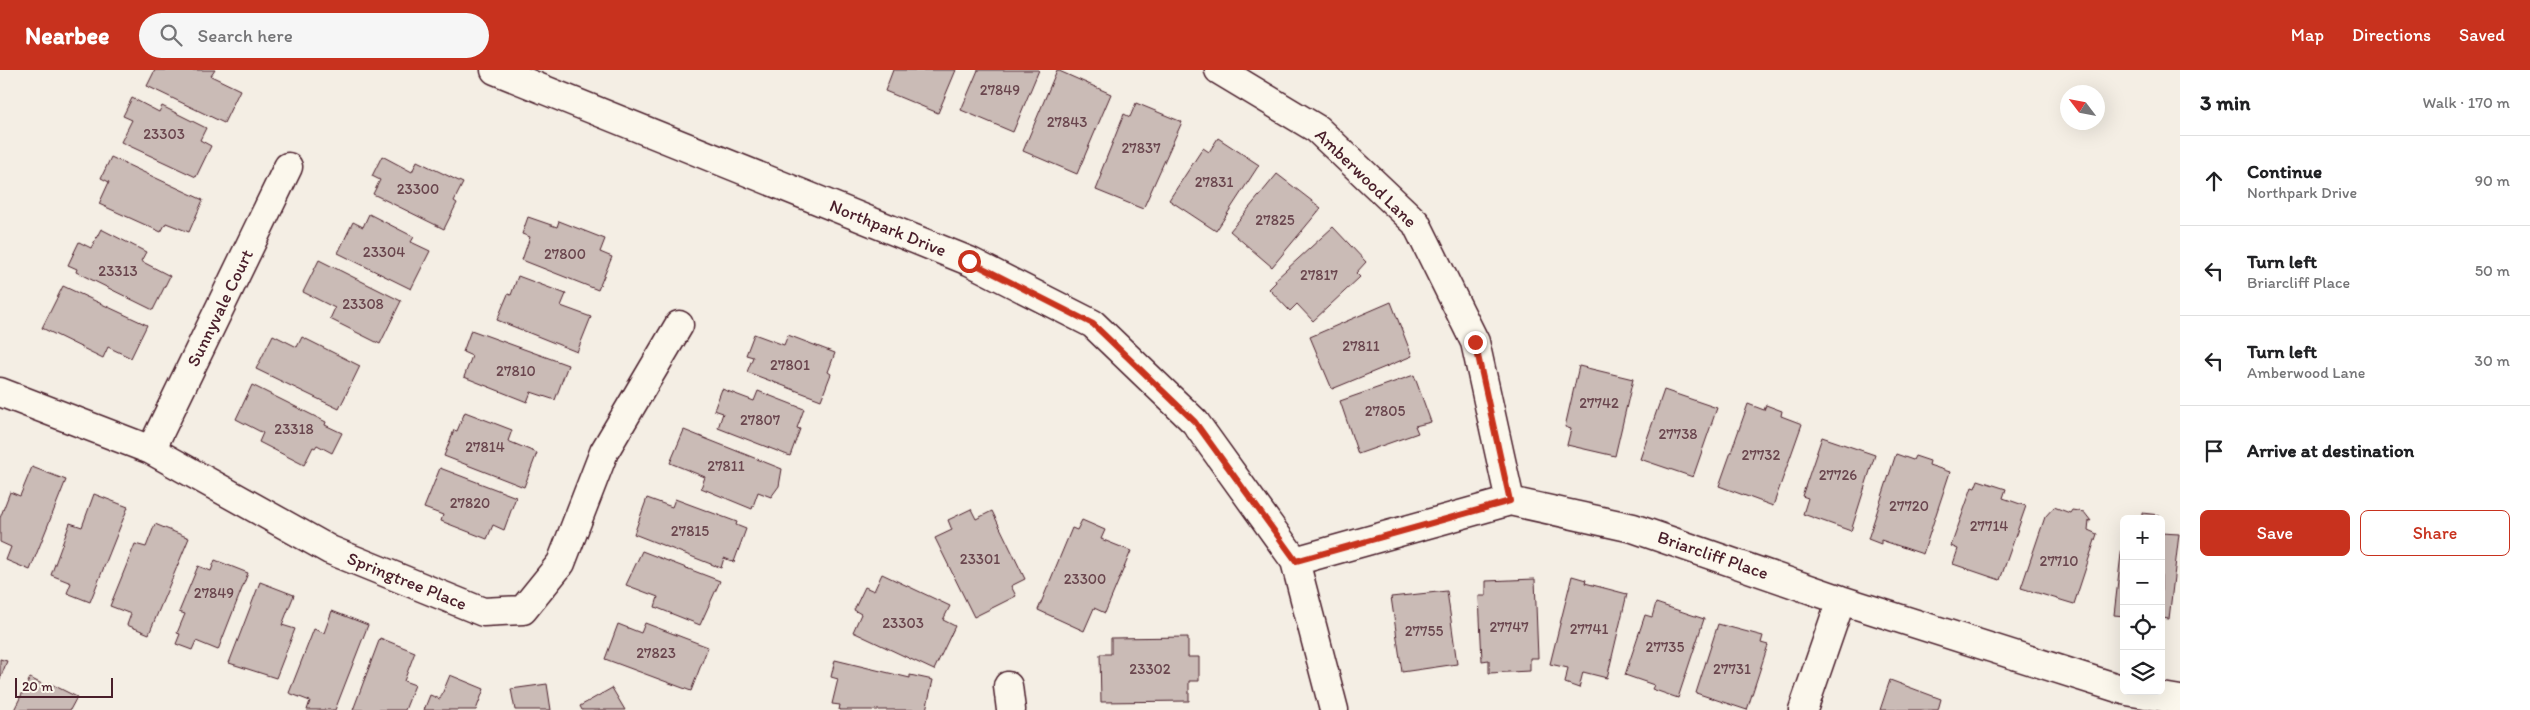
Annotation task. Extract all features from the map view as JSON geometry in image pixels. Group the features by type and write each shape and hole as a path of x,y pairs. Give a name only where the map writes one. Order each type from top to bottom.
{"street":[{"name":"Northpark Drive","path":"495,70 969,261 1093,324 1195,422 1296,561 1334,710"},
{"name":"Amberwood Lane","path":"1219,70 1317,128 1416,223 1475,342 1510,501"},
{"name":"Sunnyvale Court","path":"151,450 288,167"},
{"name":"Springtree Place","path":"0,392 151,450 330,550 483,612 524,610 561,562 604,452 679,325"},
{"name":"Briarcliff Place","path":"1296,561 1510,501 1633,528 1841,600 2120,689"},
{"path":"1803,710 1841,600"},
{"name":"Briarcliff Place","path":"2149,695 2180,700"}],"building":[{"path":"155,70 215,70 211,76 240,90 224,123 147,86"},
{"path":"893,70 956,70 938,113 885,91"},
{"path":"978,70 1039,70 1013,132 961,110"},
{"path":"1057,70 1111,94 1077,174 1023,151"},
{"path":"132,98 159,112 162,106 206,128 200,140 211,146 196,177 121,142 132,120 123,116"},
{"path":"1136,103 1182,122 1143,209 1096,190 1102,175 1100,174 1124,114 1130,117"},
{"path":"1218,138 1259,165 1216,231 1169,200 1203,148 1209,152"},
{"path":"382,156 412,172 417,161 463,183 454,201 457,203 444,229 373,194 380,180 372,176"},
{"path":"111,157 203,200 189,232 166,223 161,232 99,204 109,182 101,178"},
{"path":"1277,174 1321,208 1272,267 1230,231"},
{"path":"369,214 414,237 411,242 430,251 411,289 338,253 353,222 363,227"},
{"path":"528,217 557,227 559,221 605,239 600,252 612,257 598,290 522,260 530,237 522,234"},
{"path":"1333,227 1366,262 1356,273 1360,277 1313,321 1297,304 1290,311 1269,289 1276,282 1275,280"},
{"path":"101,229 146,252 141,261 170,276 153,310 76,272 77,269 68,265 79,242 91,248"},
{"path":"319,260 401,301 380,344 330,319 335,308 303,292"},
{"path":"518,276 566,294 561,306 591,317 577,352 497,320 508,294 511,295"},
{"path":"63,286 147,325 131,358 108,347 103,358 42,328"},
{"path":"1391,302 1412,356 1332,389 1310,337"},
{"path":"471,330 568,365 555,400 531,392 527,402 464,377 472,356 463,352"},
{"path":"754,334 784,345 788,335 835,353 828,372 831,374 821,400 747,372 753,357 746,355"},
{"path":"273,335 297,347 302,337 360,366 339,409 256,369"},
{"path":"1579,366 1633,379 1615,456 1567,445 1571,429 1565,427"},
{"path":"1414,375 1431,422 1415,426 1418,433 1358,454 1340,401"},
{"path":"252,385 326,422 325,425 342,433 332,453 317,445 315,448 313,447 304,465 259,442 263,433 236,419"},
{"path":"722,389 754,401 758,391 804,409 797,428 800,429 790,456 718,428 723,413 714,410"},
{"path":"1664,390 1717,408 1693,477 1640,459"},
{"path":"1748,404 1764,410 1766,405 1782,411 1781,416 1802,424 1773,506 1719,486"},
{"path":"465,412 512,430 508,441 537,453 524,487 444,456 454,430 457,431"},
{"path":"684,430 782,469 779,486 771,497 758,492 752,509 701,488 705,477 670,463"},
{"path":"1822,437 1875,455 1851,531 1803,514 1808,498 1802,496"},
{"path":"1896,454 1913,460 1915,456 1930,461 1929,465 1950,472 1923,554 1881,540 1881,544 1868,539"},
{"path":"32,467 66,480 30,570 6,560 11,547 0,542 0,518 10,492 20,496"},
{"path":"440,468 516,497 504,530 493,525 487,539 441,521 443,515 424,508"},
{"path":"1978,480 2006,489 2003,498 2026,506 2000,580 1953,564 1958,549 1951,546 1972,487 1975,488"},
{"path":"94,494 128,507 90,602 67,593 71,583 51,575 70,523 82,527"},
{"path":"647,498 672,507 675,499 737,522 736,525 746,529 734,562 724,558 721,568 634,534"},
{"path":"2054,507 2070,513 2072,510 2084,512 2091,521 2089,520 2088,530 2097,534 2074,604 2021,588 2045,517"},
{"path":"971,509 976,519 992,511 1025,579 1011,586 1016,596 974,617 935,538 952,530 948,520"},
{"path":"2142,513 2160,515 2142,515"},
{"path":"1082,520 1105,530 1101,539 1131,551 1105,613 1094,608 1084,631 1038,610 1072,528 1077,530"},
{"path":"155,524 189,538 149,634 127,625 131,614 110,606 135,544 146,547"},
{"path":"2165,533 2179,534 2169,619 2165,618"},
{"path":"642,551 720,581 700,625 655,607 658,597 626,585"},
{"path":"215,560 248,573 218,650 196,641 192,650 176,644 180,634 177,633 185,614 179,612 198,566 211,571"},
{"path":"2120,563 2120,616 2114,615"},
{"path":"882,574 950,606 943,620 955,626 934,670 853,632 861,614 854,610 865,587 874,591"},
{"path":"1572,576 1586,580 1585,583 1627,594 1607,678 1583,672 1579,688 1565,683 1568,668 1550,664"},
{"path":"1535,579 1538,658 1530,658 1530,671 1489,673 1489,660 1482,661 1479,596 1486,596 1486,581"},
{"path":"260,582 294,595 282,625 295,629 276,678 229,663"},
{"path":"1447,591 1457,664 1402,672 1391,597"},
{"path":"1656,603 1704,619 1678,698 1652,689 1654,685 1625,675 1645,615 1652,617"},
{"path":"332,611 368,625 335,710 307,710 310,701 289,693 314,629 324,633"},
{"path":"645,623 708,647 691,691 605,659 618,624 641,633"},
{"path":"1718,624 1763,636 1761,643 1768,645 1747,710 1696,693"},
{"path":"1188,637 1188,657 1199,657 1199,681 1189,681 1189,701 1101,702 1100,654 1111,654 1111,638"},
{"path":"380,638 415,652 404,681 415,685 405,710 353,710"},
{"path":"0,659 7,661 0,679"},
{"path":"835,660 910,678 910,675 933,680 926,710 839,710 840,705 832,704 838,679 831,677"},
{"path":"450,675 484,689 476,710 424,710 430,695 440,699"},
{"path":"30,678 48,687 49,683 77,697 70,710 14,710"},
{"path":"1890,680 1941,699 1938,710 1880,710"},
{"path":"547,684 551,710 515,710 511,689"},
{"path":"612,688 625,710 582,710 580,706"}],"route":[{"path":"969,261 1093,324 1195,422 1296,561 1510,501 1475,342"}]}
